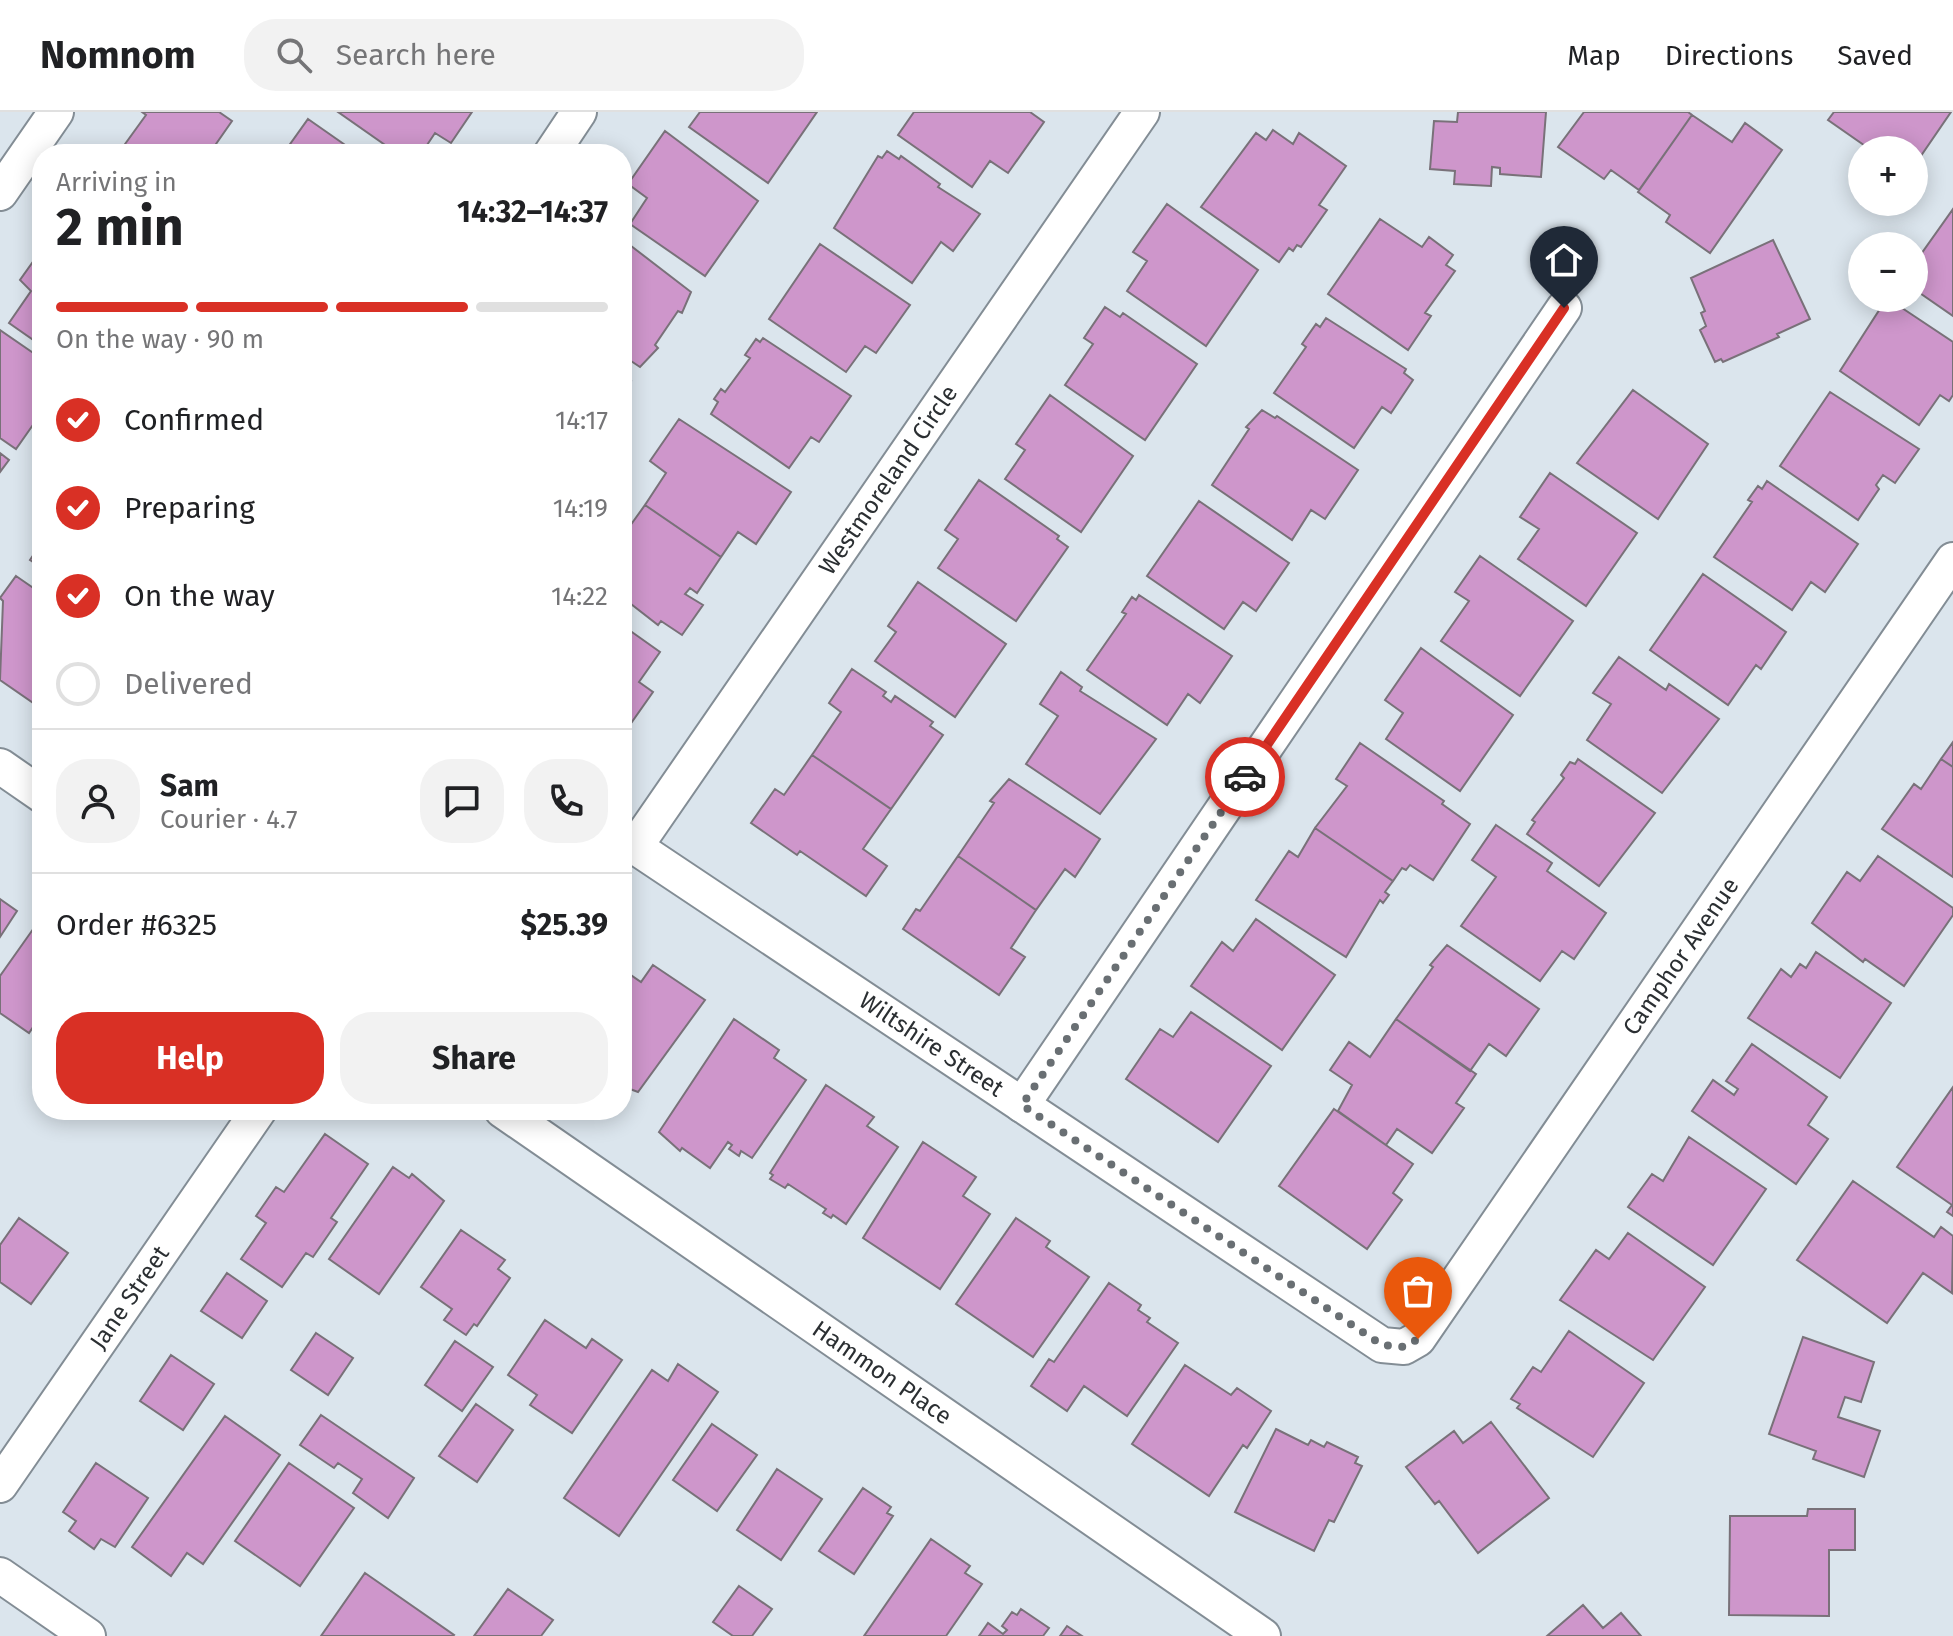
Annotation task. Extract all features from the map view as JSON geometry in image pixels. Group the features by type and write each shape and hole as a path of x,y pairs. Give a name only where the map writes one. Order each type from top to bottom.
{"street":[{"path":"34,144 56,112"},
{"path":"558,144 579,112"},
{"name":"Westmoreland Circle","path":"632,838 1142,112"},
{"path":"0,193 32,147"},
{"path":"1022,1105 1564,308"},
{"name":"Camphor Avenue","path":"1404,1347 1418,1339 1953,560"},
{"path":"0,766 32,788"},
{"name":"Wiltshire Street","path":"632,844 1382,1345 1404,1347"},
{"name":"Jane Street","path":"0,1485 252,1120"},
{"name":"Hammon Place","path":"516,1120 1263,1636"},
{"path":"0,1575 88,1636"}],"building":[{"path":"142,112 219,112 232,121 216,144 125,144 146,115"},
{"path":"338,112 472,112 451,143 435,133 428,144 384,144"},
{"path":"700,112 817,112 768,183 689,127"},
{"path":"914,112 1030,112 1044,122 1008,173 990,161 972,187 898,135"},
{"path":"1458,112 1546,112 1541,177 1500,174 1500,168 1492,167 1491,186 1454,184 1455,171 1430,169 1434,121 1457,122"},
{"path":"1584,112 1688,112 1692,115 1639,190 1611,170 1604,179 1558,147"},
{"path":"1834,112 1951,112 1928,146 1928,136 1851,136 1828,120"},
{"path":"1692,115 1732,142 1745,123 1782,150 1710,253 1666,222 1670,215 1638,192"},
{"path":"308,119 344,144 290,144"},
{"path":"1273,130 1293,144 1299,133 1346,166 1319,205 1327,210 1301,247 1297,245 1293,251 1289,248 1279,262 1201,207 1256,133 1266,140"},
{"path":"665,131 758,201 705,276 632,225 647,198 632,187 632,178"},
{"path":"887,151 899,159 901,156 940,184 938,187 980,214 953,251 941,242 912,283 834,228 878,156 882,158"},
{"path":"1167,204 1258,270 1206,346 1127,291 1147,261 1133,252"},
{"path":"1953,209 1953,316 1928,299 1928,244"},
{"path":"1380,219 1422,247 1429,237 1453,255 1446,265 1455,271 1425,313 1431,316 1408,350 1328,294"},
{"path":"1773,240 1810,319 1777,334 1779,337 1723,362 1721,359 1715,362 1700,330 1706,326 1701,313 1705,311 1691,278"},
{"path":"820,244 910,305 876,353 865,346 846,372 769,319"},
{"path":"632,247 691,292 682,313 678,311 655,345 658,348 640,367 632,362"},
{"path":"32,263 32,339 9,323 31,291 20,280"},
{"path":"1105,307 1120,317 1123,313 1197,364 1145,440 1065,385 1093,344 1084,338"},
{"path":"1878,312 1908,312 1953,342 1953,395 1949,401 1940,395 1919,425 1840,371"},
{"path":"1326,318 1406,369 1404,373 1413,380 1391,413 1382,407 1354,448 1274,393 1306,347 1302,344 1316,324 1320,327"},
{"path":"0,330 32,352 32,426 16,449 0,438"},
{"path":"763,338 851,396 819,442 811,437 789,468 711,414 718,402 714,399 721,389 725,392 750,358 745,355 756,339 760,342"},
{"path":"1633,390 1708,444 1658,519 1577,463"},
{"path":"1830,392 1919,449 1895,483 1883,475 1876,485 1879,489 1858,520 1780,466"},
{"path":"1050,395 1133,456 1081,532 1005,479 1025,450 1016,444"},
{"path":"1262,410 1275,418 1277,416 1358,470 1325,519 1311,510 1292,540 1212,485 1249,429 1246,427"},
{"path":"679,419 791,492 756,544 738,532 721,557 645,505 666,473 650,461"},
{"path":"0,453 9,460 0,472"},
{"path":"1550,473 1637,533 1586,606 1518,559 1539,529 1520,517"},
{"path":"979,480 1059,536 1057,539 1068,547 1016,621 938,568 958,539 945,530"},
{"path":"1767,481 1858,544 1825,592 1811,582 1792,610 1714,557 1752,502 1748,500 1758,486 1762,489"},
{"path":"1199,501 1289,563 1256,611 1243,602 1224,629 1147,576"},
{"path":"645,505 721,557 697,593 690,588 685,594 703,605 682,635 661,621 658,625 632,605 632,523"},
{"path":"1480,556 1573,621 1520,696 1441,641 1469,601 1455,592"},
{"path":"1703,574 1786,632 1761,669 1756,665 1728,705 1650,650"},
{"path":"16,576 32,587 32,702 0,680 3,601 0,598"},
{"path":"918,582 1006,644 955,717 875,661 896,632 888,626"},
{"path":"1139,595 1232,656 1200,703 1188,694 1167,725 1087,670 1126,614 1122,612 1132,597 1136,600"},
{"path":"632,632 660,652 639,682 653,692 632,722"},
{"path":"1421,648 1513,715 1460,791 1386,739 1403,713 1385,700"},
{"path":"1619,657 1666,690 1669,684 1719,719 1662,793 1587,740 1611,704 1593,693"},
{"path":"852,669 886,692 883,696 891,702 895,696 933,722 930,726 943,735 891,809 812,755 841,712 829,703"},
{"path":"1061,672 1082,687 1080,691 1156,739 1100,814 1026,764 1058,716 1040,704"},
{"path":"1953,742 1953,767 1941,759"},
{"path":"1360,743 1444,801 1442,804 1470,824 1433,880 1410,865 1406,870 1402,868 1393,881 1315,828 1347,786 1336,779"},
{"path":"812,755 891,809 863,849 887,866 866,896 800,851 797,855 751,823 775,789 784,795"},
{"path":"1578,759 1655,813 1599,886 1527,834 1535,822 1532,820 1564,778 1561,775 1570,762 1575,764"},
{"path":"1941,759 1953,767 1953,877 1882,829 1914,784 1921,789"},
{"path":"1009,779 1100,839 1075,877 1065,869 1036,910 958,856 994,803 990,801"},
{"path":"1496,825 1552,863 1547,871 1606,913 1574,959 1562,951 1540,981 1461,926 1496,877 1472,860"},
{"path":"1315,828 1393,881 1385,892 1389,895 1383,903 1380,900 1346,957 1256,900 1289,851 1298,857"},
{"path":"958,856 1036,910 1011,948 1025,957 999,995 903,929 916,909 920,911"},
{"path":"1878,856 1953,908 1953,915 1904,986 1865,959 1863,962 1812,923 1847,872 1860,881"},
{"path":"0,899 17,911 0,937"},
{"path":"1256,919 1335,975 1282,1050 1191,986 1222,942 1233,951"},
{"path":"32,931 32,1029 29,1033 0,1013 0,976"},
{"path":"1447,945 1539,1009 1506,1056 1489,1044 1470,1071 1396,1019 1433,967 1430,965"},
{"path":"1816,952 1891,1003 1840,1078 1748,1018 1781,969 1791,977 1800,964 1806,968"},
{"path":"653,965 705,1000 638,1092 632,1090 632,976 641,982"},
{"path":"1191,1012 1271,1066 1218,1142 1126,1079 1160,1029 1173,1037"},
{"path":"734,1019 779,1050 774,1058 806,1080 752,1158 741,1151 739,1156 729,1149 732,1145 728,1142 710,1168 682,1148 680,1151 659,1132"},
{"path":"1396,1019 1476,1074 1456,1103 1464,1108 1432,1153 1397,1129 1386,1145 1338,1111 1352,1085 1330,1070 1349,1042 1370,1057"},
{"path":"1752,1044 1827,1097 1808,1125 1828,1139 1796,1184 1692,1111 1713,1080 1734,1095 1738,1089 1726,1081"},
{"path":"826,1085 874,1117 867,1126 898,1147 846,1224 833,1215 831,1218 823,1213 826,1209 788,1184 785,1188 770,1179 773,1175 770,1173"},
{"path":"1953,1087 1953,1216 1947,1212 1952,1205 1897,1167"},
{"path":"1334,1109 1413,1164 1393,1193 1402,1200 1367,1249 1279,1186"},
{"path":"325,1134 368,1164 331,1218 337,1222 313,1257 306,1253 282,1287 241,1259 266,1223 256,1216 276,1187 284,1192"},
{"path":"1689,1137 1766,1189 1713,1265 1628,1207 1652,1174 1663,1181"},
{"path":"923,1142 976,1177 963,1196 990,1214 940,1289 863,1238"},
{"path":"393,1167 409,1178 412,1174 444,1201 379,1294 329,1259"},
{"path":"1853,1181 1934,1237 1941,1227 1953,1236 1952,1293 1923,1273 1887,1323 1797,1260"},
{"path":"19,1218 68,1253 31,1304 0,1282 0,1245"},
{"path":"1016,1218 1050,1241 1046,1247 1089,1277 1033,1357 956,1304"},
{"path":"461,1230 505,1260 498,1269 510,1278 477,1326 474,1324 466,1335 444,1320 452,1309 421,1287"},
{"path":"1628,1233 1705,1287 1653,1360 1560,1300 1596,1250 1609,1259"},
{"path":"227,1273 267,1301 242,1338 201,1311"},
{"path":"1109,1283 1141,1305 1138,1310 1150,1318 1147,1322 1178,1343 1127,1416 1084,1386 1067,1411 1031,1386 1049,1359 1054,1362"},
{"path":"545,1320 586,1348 592,1339 622,1360 572,1433 530,1405 537,1395 508,1375"},
{"path":"1569,1331 1644,1383 1593,1457 1517,1408 1520,1404 1511,1399 1533,1367 1541,1372"},
{"path":"316,1333 353,1358 328,1395 291,1370"},
{"path":"1803,1337 1874,1362 1861,1402 1845,1397 1838,1417 1880,1431 1864,1477 1813,1459 1816,1451 1769,1434"},
{"path":"455,1341 493,1367 462,1411 425,1385"},
{"path":"171,1355 214,1384 183,1430 140,1401"},
{"path":"678,1364 718,1392 619,1536 564,1498 652,1370 668,1381"},
{"path":"1185,1365 1231,1395 1237,1388 1271,1411 1247,1448 1243,1445 1209,1496 1132,1444"},
{"path":"476,1404 513,1430 477,1482 439,1456"},
{"path":"321,1415 414,1478 388,1518 353,1493 362,1479 338,1463 334,1468 300,1445"},
{"path":"225,1416 280,1455 203,1564 187,1553 171,1576 132,1547"},
{"path":"1491,1422 1549,1498 1478,1553 1439,1501 1435,1504 1406,1467 1454,1431 1463,1443"},
{"path":"712,1424 757,1455 717,1511 673,1480"},
{"path":"1276,1429 1308,1445 1311,1440 1324,1447 1327,1442 1358,1457 1355,1463 1362,1466 1334,1522 1329,1520 1314,1551 1235,1512"},
{"path":"96,1463 148,1498 115,1547 101,1539 94,1549 69,1531 76,1521 63,1512"},
{"path":"289,1463 354,1508 300,1586 235,1541"},
{"path":"777,1469 822,1499 781,1560 737,1530"},
{"path":"863,1488 891,1507 887,1513 893,1516 854,1574 819,1551"},
{"path":"1808,1509 1855,1509 1855,1550 1829,1550 1829,1616 1729,1615 1730,1516 1807,1516"},
{"path":"931,1539 970,1566 965,1573 982,1584 946,1636 864,1636"},
{"path":"365,1573 454,1635 321,1636"},
{"path":"739,1586 772,1609 752,1636 733,1636 713,1622"},
{"path":"508,1589 553,1620 541,1636 474,1636"},
{"path":"1583,1605 1603,1628 1621,1613 1641,1636 1547,1636"},
{"path":"1021,1609 1049,1628 1043,1636 979,1636 988,1623 1003,1634 1007,1630 1002,1626 1012,1612 1017,1615"},
{"path":"1067,1626 1082,1636 1060,1636"}],"way so far":[{"path":"1245,777 1022,1105 1382,1345 1404,1347 1418,1339"}],"route":[{"path":"1245,777 1564,308"}]}
